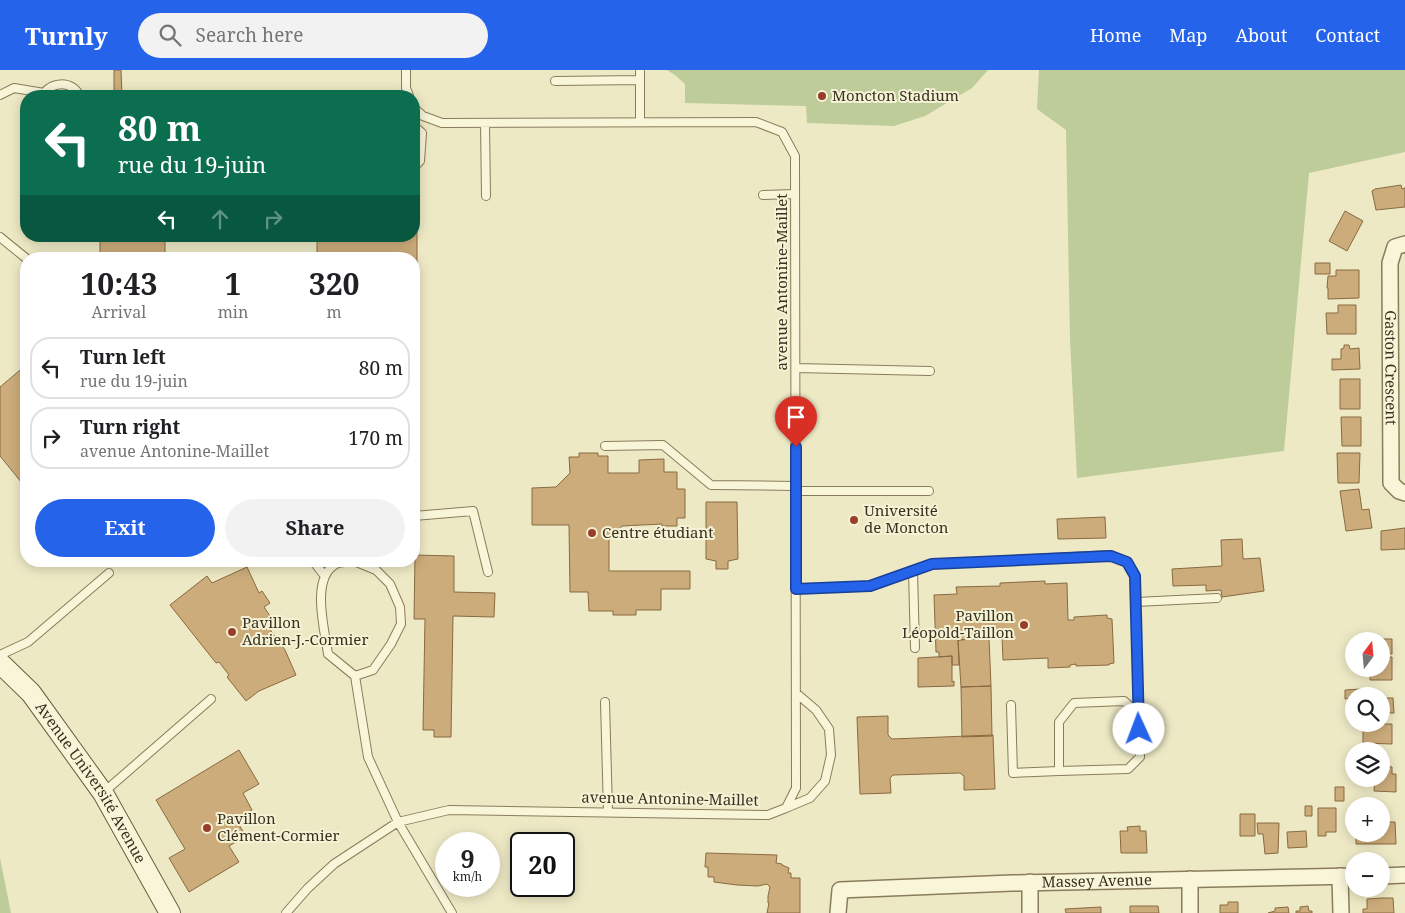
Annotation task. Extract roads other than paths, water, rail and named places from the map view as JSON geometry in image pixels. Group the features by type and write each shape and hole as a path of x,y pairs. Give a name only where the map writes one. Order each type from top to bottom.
{"street":[{"name":"Gaston Crescent","path":"1405,244 1395,248 1390,263 1391,483 1399,491 1405,493"},
{"name":"Avenue Université Avenue","path":"0,663 31,693 103,793 170,913"},
{"path":"1390,876 1405,875"},
{"name":"Massey Avenue","path":"838,913 840,890 1030,882 1345,876"},
{"path":"1190,879 1190,913"},
{"path":"1030,882 1030,913"},
{"path":"1341,913 1345,888"}],"lane":[{"path":"406,70 407,90"},
{"path":"640,70 640,122"},
{"path":"555,81 640,80"},
{"path":"47,90 61,84 76,90"},
{"path":"0,95 14,88 22,90"},
{"name":"avenue Antonine-Maillet","path":"398,822 449,810 768,815 786,808 796,788 795,156 782,132 756,122 442,123 420,113"},
{"path":"420,120 423,116"},
{"path":"485,123 486,196"},
{"path":"420,131 422,133 420,161"},
{"path":"763,195 795,194"},
{"path":"0,238 20,254"},
{"path":"796,368 930,371"},
{"path":"606,446 663,445 711,485 796,489 929,491"},
{"path":"420,515 473,511 488,572"},
{"path":"796,589 870,586 932,564 1111,556 1127,562 1135,576 1140,757 1128,769 1013,773 1011,705"},
{"path":"318,567 324,575"},
{"path":"333,567 324,575 320,597 328,654 355,676 368,757 398,822 452,913"},
{"path":"355,676 373,670 391,644 400,624 400,607 390,584 376,570 368,567"},
{"path":"913,571 915,648"},
{"path":"0,655 28,642 110,573"},
{"path":"1136,602 1217,598"},
{"path":"786,808 810,798 825,780 831,755 828,730 816,710 796,693"},
{"path":"103,793 211,699"},
{"path":"1059,771 1059,722 1074,703 1124,701 1139,715"},
{"path":"604,702 608,812"},
{"path":"286,913 308,888 334,864 398,822"}],"place":[{"name":"Moncton Stadium","path":"822,96"},
{"name":"Université de Moncton","path":"854,520"},
{"name":"Centre étudiant","path":"592,533"},
{"name":"Pavillon Léopold-Taillon","path":"1024,625"},
{"name":"Pavillon Adrien-J.-Cormier","path":"232,632"},
{"name":"Pavillon Clément-Cormier","path":"207,828"}]}
